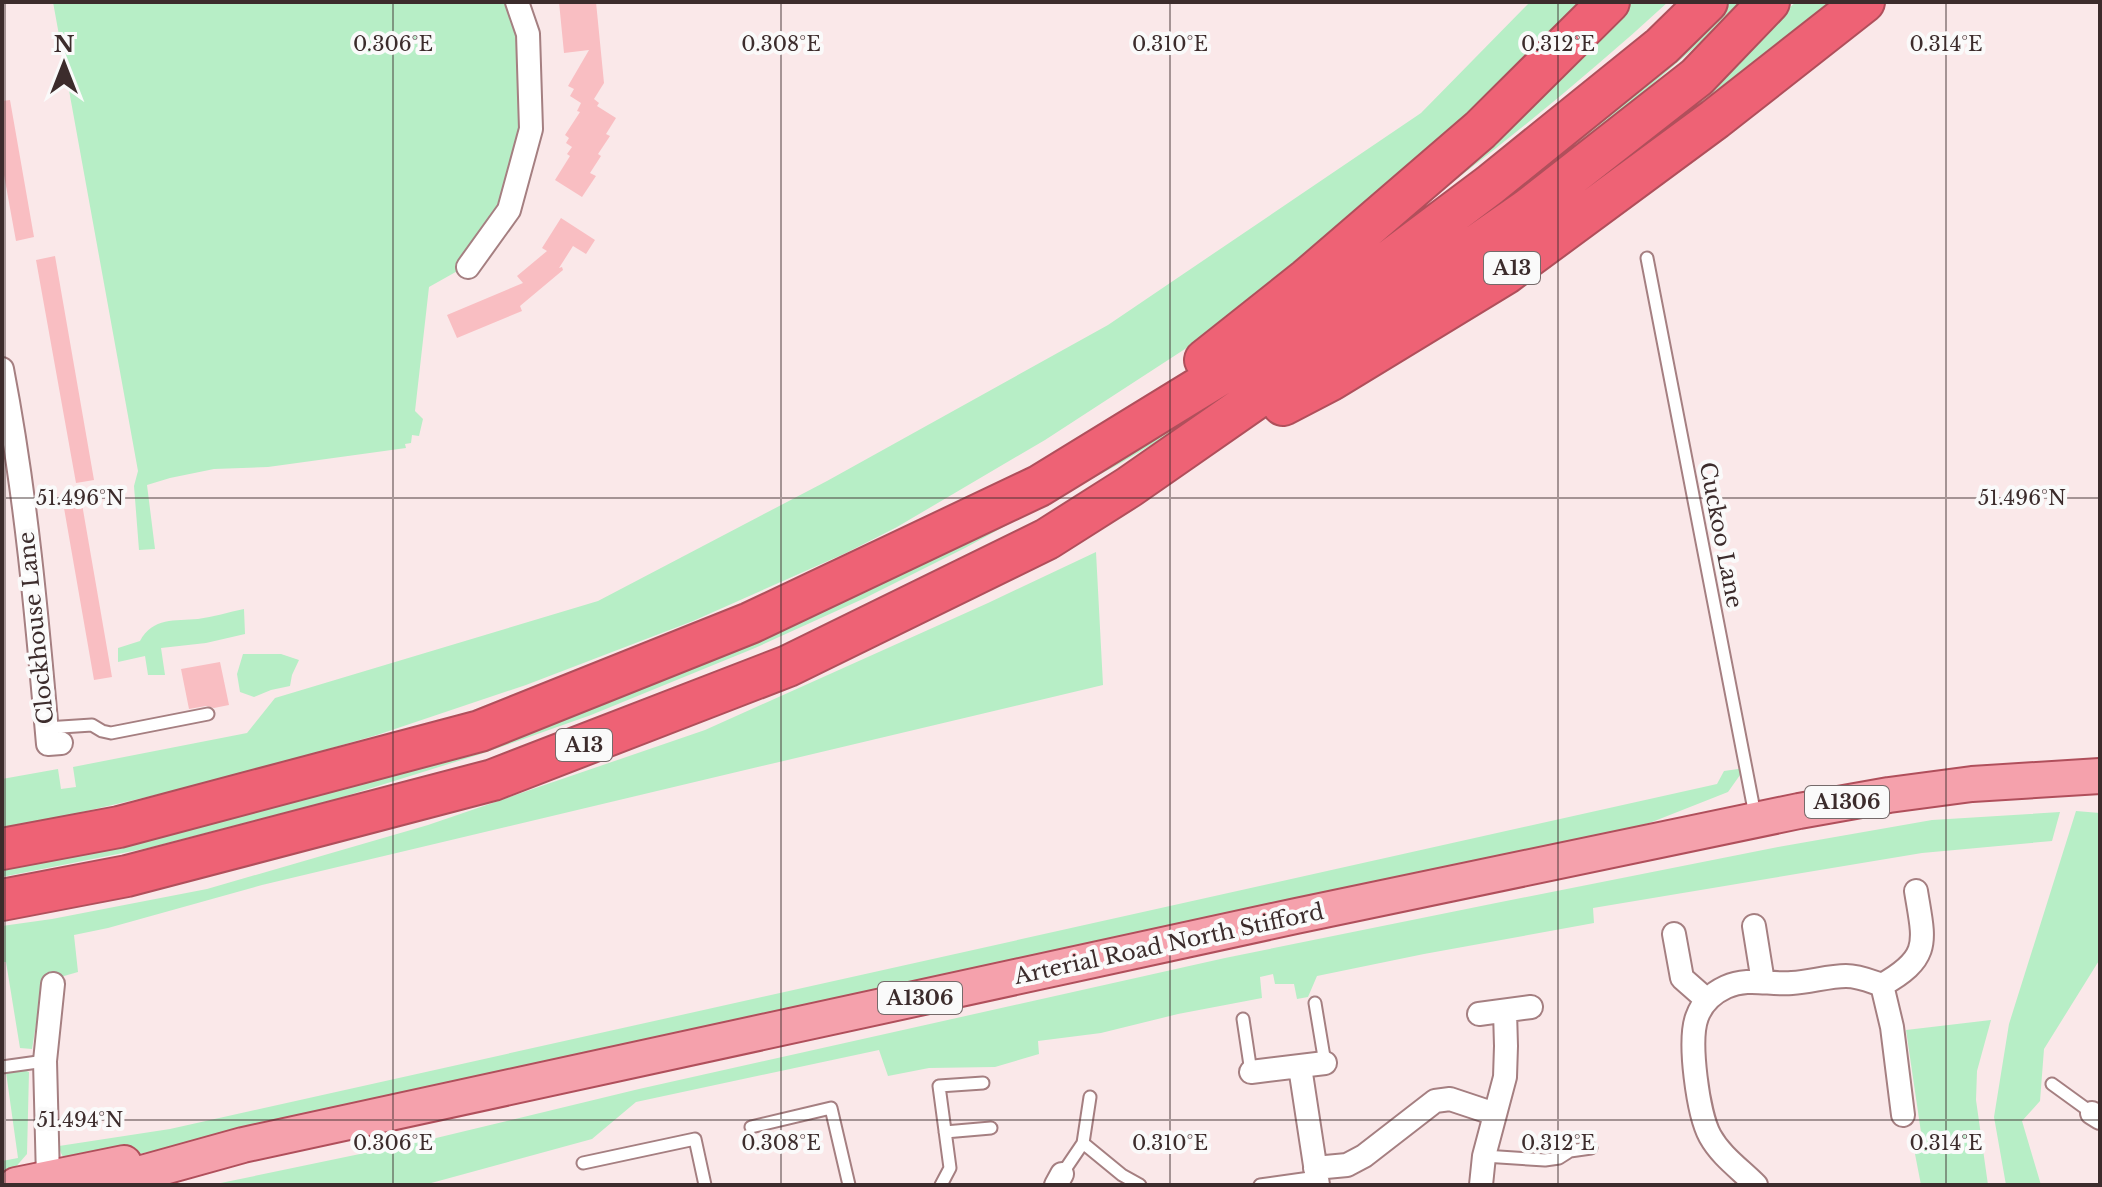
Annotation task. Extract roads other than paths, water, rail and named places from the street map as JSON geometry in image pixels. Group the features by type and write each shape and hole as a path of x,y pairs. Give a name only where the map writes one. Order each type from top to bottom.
{"highway":[{"name":"A13","path":"1039,486 1307,279 1480,130 1609,2"},
{"name":"A13","path":"2,849 119,827 480,731 750,623 1039,486 1313,318 1490,185 1662,46 1707,2"},
{"name":"A13","path":"2,900 127,876 493,780 788,666 1047,539 1129,487 1527,210 1697,77 1769,2"},
{"name":"A13","path":"1129,487 1331,380 1505,274 1715,119 1864,2"}],"main road":[{"name":"Arterial Road North Stifford","path":"99,1185 243,1145 1265,923 1756,820 1842,803 1972,784 2100,776"},
{"name":"Arterial Road North Stifford","path":"32,1182 114,1164 243,1145"}],"street":[{"path":"468,267 509,210 531,129 528,34 517,2"},
{"name":"Clockhouse Lane","path":"2,369 11,477 36,608 51,744"},
{"path":"1756,1185 1718,1150 1701,1112 1692,1038 1697,1016 1707,1000 1722,989 1740,982 1786,984 1846,976 1882,985 1899,975 1914,960 1924,939 1916,891"},
{"path":"1754,926 1763,982"},
{"path":"1674,934 1682,978 1707,1000"},
{"path":"32,1182 53,984"},
{"path":"1882,985 1892,1027 1903,1115"},
{"path":"1479,1014 1531,1007"},
{"path":"1481,1185 1484,1156 1505,1077 1505,1011"},
{"path":"1251,1072 1325,1063"},
{"path":"1300,1067 1317,1177 1364,1156 1435,1101 1450,1099 1495,1114"}],"lane":[{"name":"Cuckoo Lane","path":"1647,258 1756,820"},
{"path":"51,744 92,725 111,733 208,714"},
{"path":"1315,1003 1325,1063"},
{"path":"1243,1019 1251,1072"},
{"path":"2,1067 45,1061"},
{"path":"941,1185 950,1168 939,1086 983,1083"},
{"path":"2052,1084 2096,1116"},
{"path":"1059,1180 1083,1143 1090,1097"},
{"path":"751,1127 831,1108 849,1185"},
{"path":"945,1132 991,1128"},
{"path":"583,1163 695,1139 705,1185"},
{"path":"1083,1143 1122,1175 1140,1185"},
{"path":"1484,1156 1545,1160 1591,1148"},
{"path":"1260,1185 1317,1177"}]}
